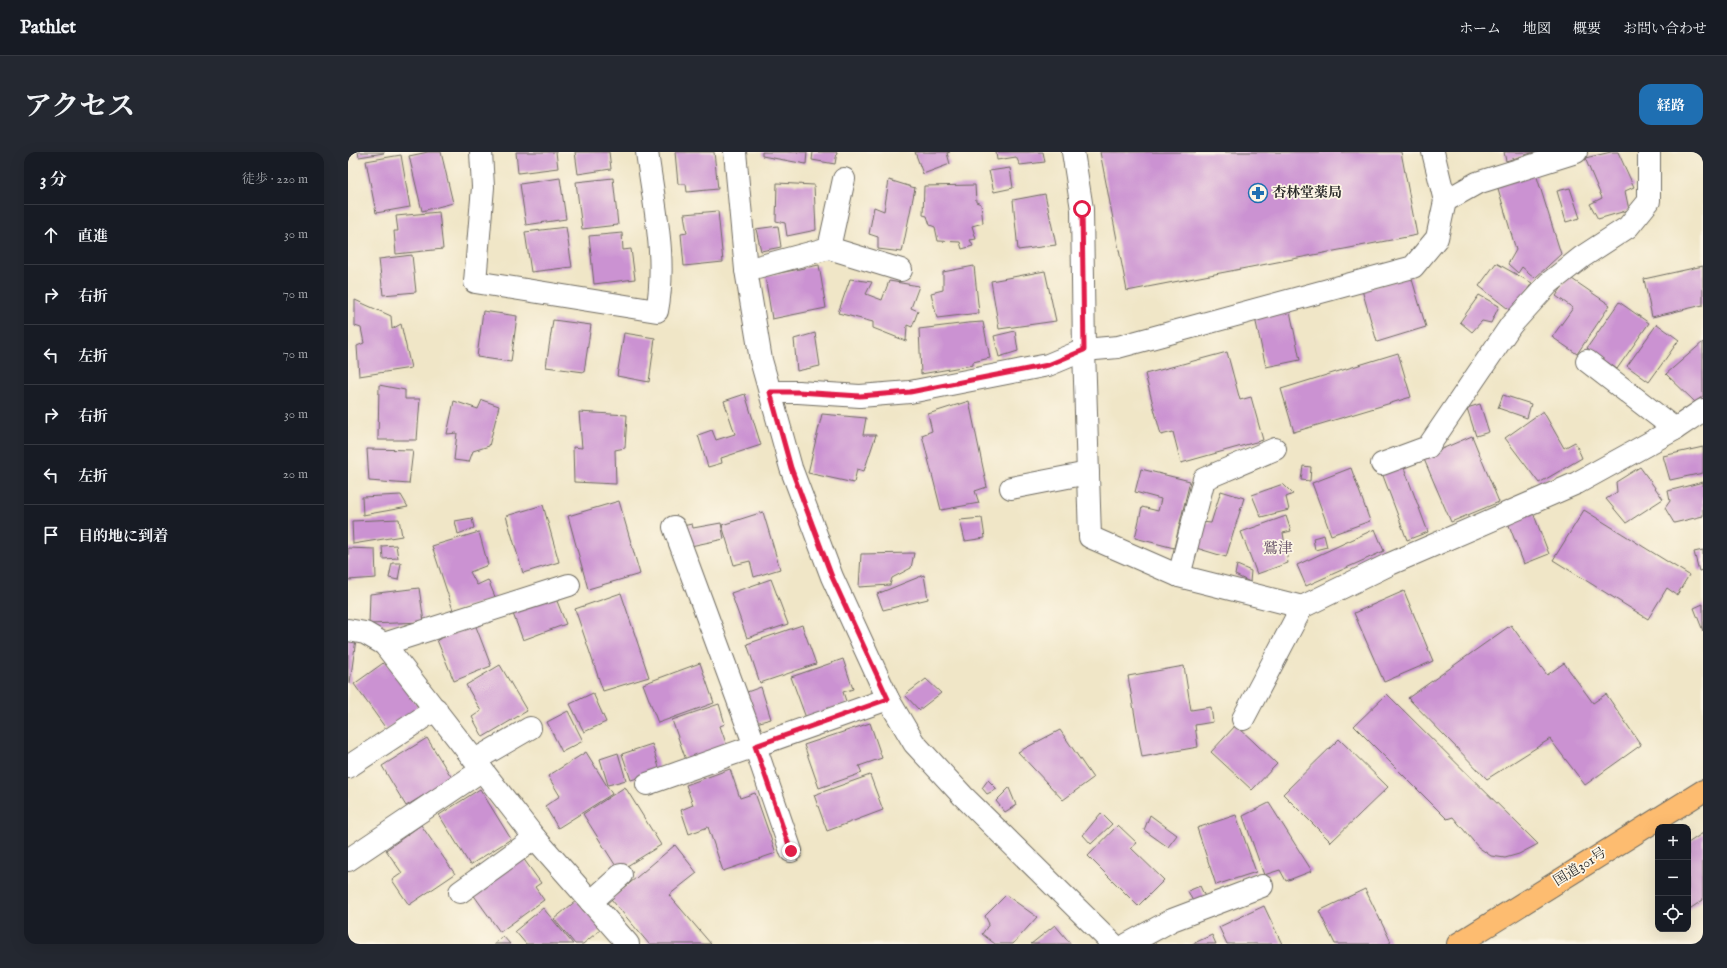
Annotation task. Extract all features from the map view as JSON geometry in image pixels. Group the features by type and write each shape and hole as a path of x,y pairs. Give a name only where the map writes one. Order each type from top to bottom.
{"highway":[{"name":"国道301号","path":"1458,944 1703,791"}],"street":[{"path":"481,152 483,187 475,282 657,312 661,290 662,267 648,152"},
{"path":"735,152 746,270 761,360 791,468 832,577 888,699 914,743 963,796 1113,944"},
{"path":"1072,152 1082,209 1084,350 1090,537 1179,576 1302,607"},
{"path":"770,392 798,392 860,396 910,392 1048,365 1084,350 1118,347 1413,267 1436,238 1445,201 1433,152"},
{"path":"1445,201 1477,183 1576,152"},
{"path":"1382,464 1428,447 1511,325 1549,284 1582,256 1628,227 1649,201 1649,152"},
{"path":"829,248 844,179"},
{"path":"746,270 829,248 901,270"},
{"path":"1587,361 1676,429"},
{"path":"1243,718 1302,607 1390,564 1577,483 1676,429 1703,410"},
{"path":"1179,576 1204,479 1275,449"},
{"path":"1011,488 1088,473"},
{"path":"674,527 755,746 791,851"},
{"path":"384,644 569,585"},
{"path":"348,630 365,633 384,644 535,838 590,902 616,940"},
{"path":"647,784 888,699"},
{"path":"348,767 436,709"},
{"path":"348,860 530,728"},
{"path":"460,892 535,838"},
{"path":"590,902 620,875"},
{"path":"1128,944 1172,920 1262,886"}],"building":[{"path":"358,152 384,152 384,153 359,157"},
{"path":"428,152 441,152 453,203 422,211 409,156"},
{"path":"516,152 556,152 558,168 518,173"},
{"path":"575,152 609,152 611,169 578,174"},
{"path":"675,152 714,152 718,189 687,192 686,184 678,184"},
{"path":"762,152 807,152 806,164 762,156"},
{"path":"813,152 837,152 835,164 812,160"},
{"path":"915,152 950,152 947,153 950,164 923,174"},
{"path":"996,152 1043,152 1045,162 1020,165 1016,157 997,160"},
{"name":"杏林堂薬局","path":"1100,152 1401,152 1417,235 1127,291"},
{"path":"1504,152 1535,152 1506,161"},
{"path":"1611,152 1618,152 1634,187 1625,191 1629,210 1598,219 1590,204 1602,198 1585,158"},
{"path":"401,155 410,207 376,213 366,161"},
{"path":"1010,168 1013,188 994,192 989,171"},
{"path":"1536,174 1561,254 1535,278 1522,267 1518,273 1508,264 1516,250 1497,185"},
{"path":"560,178 566,219 526,225 520,184"},
{"path":"613,178 618,225 582,229 576,182"},
{"path":"889,180 915,188 902,252 878,249 878,237 869,234 874,207 884,211"},
{"path":"777,183 814,185 816,230 787,236 785,223 776,221"},
{"path":"975,185 976,202 981,204 983,223 972,226 976,239 970,240 973,246 962,249 960,242 938,241 935,227 930,225 927,216 923,215 924,186"},
{"path":"1570,188 1580,218 1566,222 1557,191"},
{"path":"1045,194 1056,245 1018,250 1013,200"},
{"path":"718,211 723,262 684,266 681,234 687,233 684,214"},
{"path":"439,212 443,249 396,254 394,231 398,231 396,216"},
{"path":"778,226 781,247 761,251 756,229"},
{"path":"566,227 572,267 531,272 525,232"},
{"path":"622,233 623,250 631,249 635,279 594,284 589,236"},
{"path":"412,255 416,292 383,295 379,259"},
{"path":"1496,263 1532,283 1512,312 1479,286"},
{"path":"819,265 826,308 772,319 765,276"},
{"path":"974,266 979,313 937,318 931,293 943,290 943,272"},
{"path":"1703,266 1703,305 1652,317 1644,279"},
{"path":"1045,271 1056,321 999,329 991,281"},
{"path":"1411,276 1426,327 1377,342 1362,290"},
{"path":"1569,277 1610,305 1577,354 1552,337 1573,308 1556,296"},
{"path":"850,279 872,282 866,294 882,300 889,281 919,286 911,308 918,311 912,327 907,325 906,341 873,328 873,322 838,313"},
{"path":"1479,295 1499,306 1491,323 1482,321 1472,332 1460,322"},
{"path":"355,300 391,316 392,329 401,324 411,368 359,376 357,346 364,343 361,328 355,326"},
{"path":"1619,302 1649,323 1617,369 1587,348"},
{"path":"483,311 517,316 511,362 477,357"},
{"path":"1290,311 1300,360 1266,367 1255,318"},
{"path":"553,320 591,325 584,372 546,367"},
{"path":"983,322 990,358 973,362 973,365 921,374 919,329"},
{"path":"1657,324 1679,340 1649,382 1627,366"},
{"path":"1015,331 1018,351 999,357 994,336"},
{"path":"624,333 655,338 649,382 617,376"},
{"path":"815,333 820,366 797,371 794,339"},
{"path":"1703,342 1703,396 1695,402 1666,374"},
{"path":"1227,352 1240,400 1251,397 1263,440 1181,463 1173,432 1161,435 1145,374"},
{"path":"1398,353 1411,397 1294,432 1281,389"},
{"path":"379,385 405,390 405,399 420,399 417,440 378,440"},
{"path":"745,394 761,445 721,458 722,463 708,467 698,435 712,430 716,440 735,434 724,401"},
{"path":"1503,395 1531,404 1527,418 1498,408"},
{"path":"482,400 499,406 489,446 473,451 469,462 454,460 457,433 447,434 454,401 478,409"},
{"path":"969,401 987,487 975,491 979,503 941,510 922,435 932,431 928,414"},
{"path":"1480,404 1489,432 1476,436 1467,408"},
{"path":"1543,411 1564,448 1575,442 1582,458 1539,483 1505,438"},
{"path":"579,412 627,415 625,448 615,450 616,484 574,482 573,447 582,448"},
{"path":"822,414 866,418 863,435 876,435 864,471 857,469 854,483 808,473"},
{"path":"1472,436 1499,502 1451,522 1423,457"},
{"path":"1703,447 1703,473 1670,480 1663,456"},
{"path":"367,449 413,450 409,484 369,481"},
{"path":"1403,465 1428,532 1407,540 1382,473"},
{"path":"1303,466 1311,467 1310,481 1301,480"},
{"path":"1640,467 1663,499 1626,523 1606,499 1617,492 1616,482"},
{"path":"1351,468 1370,521 1331,535 1312,483"},
{"path":"1141,469 1190,481 1174,548 1135,538 1142,507 1158,511 1161,499 1135,492"},
{"path":"1703,482 1703,516 1674,523 1665,508 1670,501 1668,491"},
{"path":"1283,484 1293,494 1286,497 1289,510 1261,517 1252,495"},
{"path":"1221,491 1244,498 1226,557 1193,547 1201,522 1211,523"},
{"path":"401,495 408,507 363,515 362,497"},
{"path":"619,501 640,574 588,589 568,516"},
{"path":"543,505 559,562 523,573 506,516"},
{"path":"1532,510 1549,554 1524,564 1507,520"},
{"path":"1584,510 1689,575 1677,595 1667,588 1648,619 1553,560"},
{"path":"763,512 780,569 754,577 750,561 734,565 722,525"},
{"path":"1286,516 1291,531 1283,533 1288,563 1257,574 1241,532"},
{"path":"472,518 474,528 458,534 455,521"},
{"path":"982,518 985,538 965,541 960,520"},
{"path":"399,519 402,536 353,544 352,521"},
{"path":"721,523 724,539 686,547 682,526 692,524 693,528"},
{"path":"1375,529 1384,551 1306,586 1297,565"},
{"path":"479,532 488,565 470,572 477,585 488,580 496,599 453,610 432,546"},
{"path":"1324,535 1327,547 1315,550 1313,538"},
{"path":"396,545 398,558 383,559 382,546"},
{"path":"348,548 375,549 376,578 348,580"},
{"path":"1703,550 1703,570 1699,571 1694,552"},
{"path":"914,553 911,568 892,578 890,585 859,587 861,554"},
{"path":"392,563 401,563 398,580 389,578"},
{"path":"1237,565 1251,571 1250,582 1235,575"},
{"path":"924,575 928,599 883,610 877,594"},
{"path":"771,579 788,624 747,638 731,593"},
{"path":"419,588 424,622 369,624 370,594"},
{"path":"1404,591 1433,661 1384,682 1354,613"},
{"path":"621,593 649,677 603,691 575,609"},
{"path":"555,596 566,624 523,640 512,611"},
{"path":"1703,604 1703,631 1694,608"},
{"path":"475,624 491,666 454,681 437,640"},
{"path":"802,625 816,664 760,683 747,644"},
{"path":"1511,625 1547,675 1564,663 1593,703 1606,694 1641,745 1585,785 1550,739 1487,779 1408,698"},
{"path":"348,638 356,639 350,683 348,683"},
{"path":"843,659 853,689 843,692 847,704 806,718 791,677"},
{"path":"386,661 418,707 387,730 354,684"},
{"path":"700,663 714,703 658,723 643,684"},
{"path":"500,665 527,711 483,737 472,717 481,711 466,685"},
{"path":"1184,666 1191,710 1211,707 1213,722 1195,725 1198,747 1142,757 1128,676"},
{"path":"926,679 941,693 919,710 905,695"},
{"path":"761,687 771,719 756,723 747,692"},
{"path":"593,693 606,722 584,732 570,704"},
{"path":"1387,694 1538,844 1519,854 1505,858 1491,856 1478,847 1453,817 1447,819 1354,726"},
{"path":"719,704 725,724 720,726 728,749 687,763 672,720"},
{"path":"568,711 583,741 562,752 547,722"},
{"path":"870,723 882,758 859,766 862,773 819,788 804,745"},
{"path":"1236,725 1277,764 1252,790 1211,752"},
{"path":"1060,730 1093,778 1063,800 1018,752"},
{"path":"427,738 452,778 406,806 382,766"},
{"path":"1339,739 1388,787 1331,842 1283,794"},
{"path":"652,744 660,771 631,780 622,754"},
{"path":"586,752 612,794 558,828 545,806 560,796 548,776"},
{"path":"618,753 626,780 608,785 600,759"},
{"path":"730,769 740,798 755,793 776,853 723,871 708,827 689,834 681,810 693,805 686,785"},
{"path":"870,775 883,810 827,831 814,795"},
{"path":"988,780 997,789 987,794 982,788"},
{"path":"625,787 661,845 619,871 583,814"},
{"path":"1009,788 1016,805 1005,812 996,801"},
{"path":"480,789 511,839 470,865 439,815"},
{"path":"1269,803 1312,871 1286,881 1280,870 1264,875 1243,816"},
{"path":"1101,813 1112,824 1091,844 1083,835"},
{"path":"1150,815 1177,835 1168,847 1144,830"},
{"path":"1236,815 1256,872 1216,885 1197,828"},
{"path":"421,825 455,874 409,905 392,880 402,873 386,850"},
{"path":"1118,825 1137,843 1131,848 1164,880 1138,906 1088,856"},
{"path":"1703,833 1703,900 1691,908 1691,860 1691,841"},
{"path":"675,845 697,873 669,895 711,944 649,944 611,899"},
{"path":"520,854 541,883 535,887 544,900 500,932 470,890"},
{"path":"1200,886 1206,899 1194,904 1188,891"},
{"path":"1365,889 1391,942 1388,944 1335,944 1319,911"},
{"path":"1006,895 1037,917 1013,944 995,944 982,934 989,924 985,916"},
{"path":"577,900 601,929 583,944 575,944 554,919"},
{"path":"1264,906 1282,944 1227,944 1219,927"},
{"path":"543,908 573,944 526,944 515,931"},
{"path":"1055,925 1071,944 1031,944"},
{"path":"1212,935 1216,944 1192,944"},
{"path":"503,936 510,944 494,944"}],"place":[{"name":"杏林堂薬局","path":"1258,193"}],"district":[{"name":"鷲津","path":"1278,548"}],"route":[{"path":"791,851 755,746 888,699 832,577 791,468 770,392 798,392 860,396 910,392 1048,365 1084,350 1082,209"}]}
